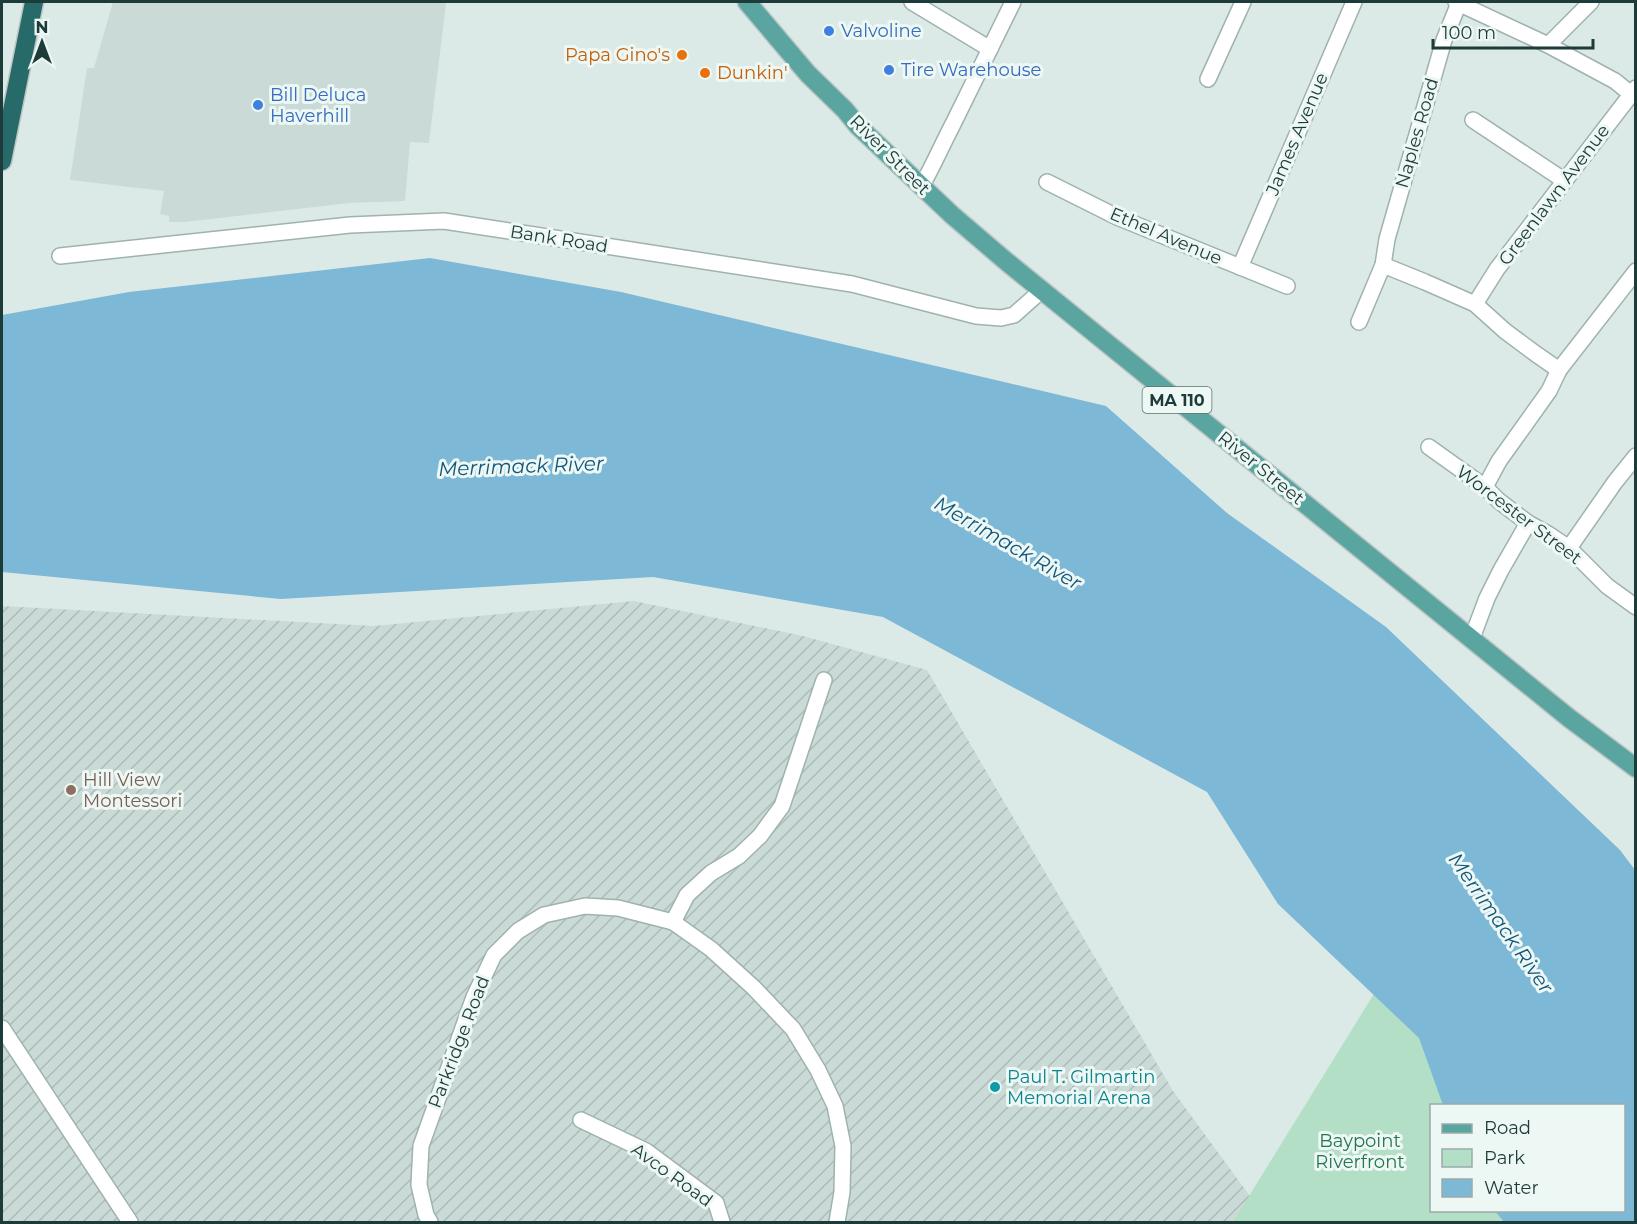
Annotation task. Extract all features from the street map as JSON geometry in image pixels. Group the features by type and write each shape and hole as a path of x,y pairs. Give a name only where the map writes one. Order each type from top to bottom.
{"highway":[{"path":"2,161 34,2"},
{"path":"26,34 40,2"}],"main road":[{"name":"River Street","path":"747,2 808,74 858,126 975,235 1569,718 1635,768"}],"street":[{"path":"912,2 990,49"},
{"path":"921,187 936,161 1013,2"},
{"path":"1208,79 1243,2"},
{"name":"James Avenue","path":"1240,267 1354,2"},
{"path":"1457,2 1548,45 1633,91"},
{"name":"Naples Road","path":"1359,322 1383,265 1387,239 1457,2"},
{"path":"1548,45 1591,2"},
{"name":"Greenlawn Avenue","path":"1475,304 1497,269 1633,91"},
{"path":"1473,120 1565,181"},
{"name":"Ethel Avenue","path":"1047,182 1117,217 1287,286"},
{"name":"Bank Road","path":"60,256 338,226 444,221 852,284 976,316 1001,318 1014,315 1042,290"},
{"path":"1383,265 1475,304 1528,348 1559,370"},
{"path":"1485,487 1499,461 1549,392 1559,370 1635,271"},
{"name":"Worcester Street","path":"1429,447 1485,487 1528,523 1569,548 1607,586 1635,607"},
{"path":"1569,548 1635,456"},
{"path":"1472,638 1487,598 1528,523"},
{"path":"673,922 687,895 711,873 739,856 760,836 782,806 824,680"},
{"name":"Parkridge Road","path":"430,1222 426,1215 419,1185 421,1146 474,997 494,956 518,931 544,915 585,906 618,908 673,922 711,949 754,988 793,1029 818,1070 835,1106 843,1146 842,1192 837,1222"},
{"path":"2,1028 130,1222"},
{"name":"Avco Road","path":"581,1120 646,1151 716,1203 722,1222"}],"shaded area":[{"name":"Bill Deluca Haverhill","path":"113,2 446,3 429,143 410,142 405,201 349,203 169,222 169,216 160,214 164,191 70,180 87,68 94,68"},
{"path":"634,601 803,636 927,670 1173,1091 1269,1222 2,1222 2,606 374,626"}],"green space":[{"name":"Baypoint Riverfront","path":"1380,984 1432,1032 1460,1104 1430,1104 1430,1212 1527,1212 1538,1222 1233,1222"}],"water":[{"name":"Merrimack River","path":"430,258 621,292 1106,406 1227,513 1386,627 1620,850 1635,870 1635,1222 1504,1222 1496,1212 1625,1212 1625,1104 1443,1104 1419,1038 1278,904 1207,792 883,617 653,577 281,599 2,572 2,315 129,292"}],"place":[{"name":"Valvoline","path":"829,31"},
{"name":"Papa Gino's","path":"682,55"},
{"name":"Tire Warehouse","path":"889,70"},
{"name":"Dunkin'","path":"705,73"},
{"name":"Bill Deluca Haverhill","path":"258,105"},
{"name":"Hill View Montessori","path":"71,790"},
{"name":"Paul T. Gilmartin Memorial Arena","path":"995,1087"}]}
